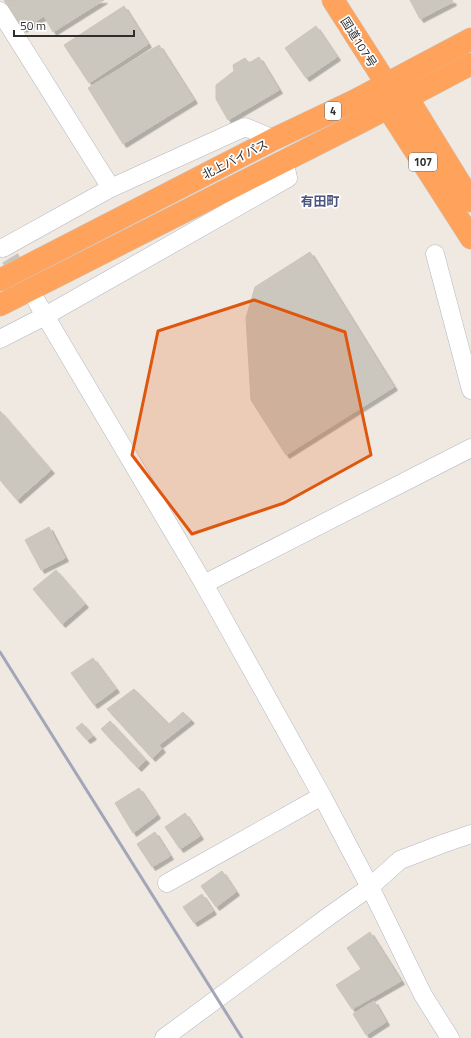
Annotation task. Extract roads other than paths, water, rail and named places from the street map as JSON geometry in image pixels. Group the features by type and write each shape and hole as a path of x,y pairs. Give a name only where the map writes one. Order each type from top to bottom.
{"highway":[{"name":"国道107号","path":"333,0 386,83"},
{"name":"北上バイパス","path":"0,280 274,138 354,101 471,38"},
{"name":"北上バイパス","path":"0,305 471,64"},
{"name":"107","path":"386,83 407,97 471,201"},
{"path":"386,83 387,108"},
{"name":"107","path":"387,108 471,238"}],"street":[{"path":"0,11 6,32 111,188"},
{"path":"4,251 111,188 245,127 274,138"},
{"path":"0,339 41,309 288,178 284,160"},
{"path":"435,254 471,390"},
{"path":"41,309 204,584 322,796 370,887 423,995 450,1038"},
{"path":"204,584 471,448"},
{"path":"167,883 322,796"},
{"path":"164,1038 370,887 400,860 471,834"}],"tunnel":[{"path":"10,258 25,283"}],"railway":[{"path":"0,652 242,1038"}],"district":[{"name":"有田町","path":"320,201"}]}
